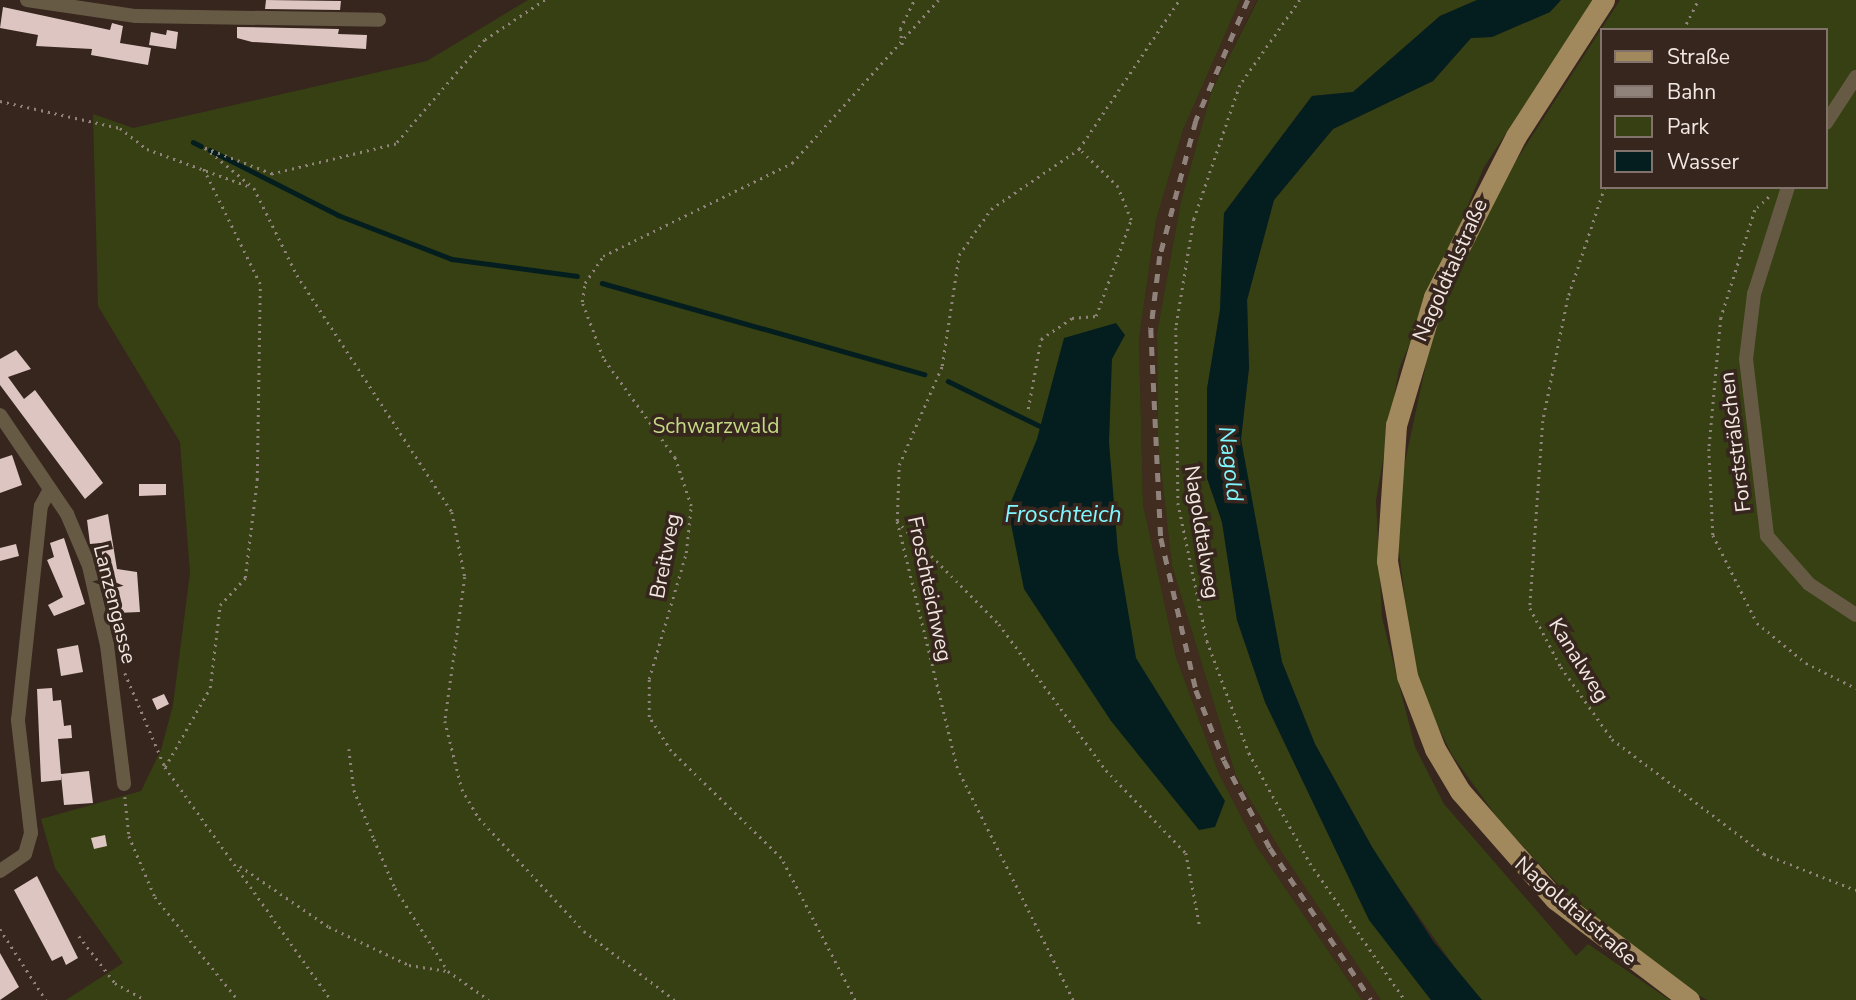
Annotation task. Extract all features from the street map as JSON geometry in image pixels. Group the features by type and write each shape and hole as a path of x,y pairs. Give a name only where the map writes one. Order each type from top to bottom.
{"main road":[{"name":"Nagoldtalstraße","path":"1604,0 1516,136 1434,297 1396,425 1387,561 1408,676 1426,730 1460,792 1555,899 1689,1000"}],"street":[{"path":"27,0 136,16 379,20"},
{"path":"1828,120 1856,77"},
{"name":"Forststräßchen","path":"1787,189 1754,294 1746,359 1767,536 1809,584 1856,615"},
{"name":"Lanzengasse","path":"0,415 50,489 89,566 107,645 124,783"},
{"path":"0,871 25,854 31,833 18,720 41,506 50,489"}],"path":[{"path":"545,0 485,40 397,144 272,174 205,148 254,188 297,275 452,512 465,577 445,720 462,789 479,818 584,931 673,1000"},
{"path":"902,45 900,29 914,0"},
{"name":"Breitweg","path":"855,1000 781,859 671,751 649,717 649,679 686,553 691,506 675,458 603,358 582,302 585,283 603,256 792,163 902,45 938,0"},
{"name":"Froschteichweg","path":"1073,1000 957,768 897,520 899,465 942,366 959,256 991,209 1079,149 1179,0"},
{"name":"Nagoldtalweg","path":"1300,0 1240,85 1194,219 1176,338 1178,503 1206,641 1249,753 1310,863 1405,1000"},
{"path":"1683,28 1698,0"},
{"path":"0,101 120,128 147,149 254,188"},
{"path":"1028,409 1041,339 1072,318 1096,316 1130,220 1118,187 1079,149"},
{"path":"164,767 209,688 220,605 245,578 257,480 260,284 203,168"},
{"name":"Kanalweg","path":"1604,189 1568,298 1543,421 1530,608 1561,667 1612,739 1763,854 1856,890"},
{"path":"897,520 999,624 1106,770 1186,852 1200,927"},
{"path":"107,645 164,767 237,864 273,927 331,1000"},
{"path":"349,749 354,790 396,888 448,971 489,1000"},
{"path":"124,783 129,836 155,897 238,1000"},
{"path":"237,864 329,928 409,965 448,971"},
{"path":"0,929 46,1000"},
{"path":"79,936 115,983 146,1000"}],"shaded area":[{"path":"1240,0 1257,0 1212,90 1181,201 1157,333 1158,442 1172,566 1236,776 1381,1000 1362,1000 1257,847 1219,774 1176,657 1143,504 1139,339 1156,220 1183,130"}],"green space":[{"name":"Schwarzwald","path":"528,0 1240,0 1183,130 1156,220 1139,339 1143,504 1176,657 1219,774 1257,847 1362,1000 66,1000 123,963 55,868 41,819 141,791 161,750 173,705 190,573 180,442 98,306 93,114 133,128 427,61"},
{"path":"1258,0 1477,0 1440,16 1353,92 1312,96 1224,213 1220,310 1207,389 1207,478 1222,522 1237,620 1265,702 1369,919 1431,1000 1381,1000 1283,854 1236,776 1172,566 1158,442 1157,333 1181,201 1212,90"},
{"path":"1561,0 1593,0 1484,167 1399,369 1376,500 1382,618 1415,747 1444,804 1576,956 1588,944 1670,1000 1482,1000 1468,986 1381,863 1315,744 1282,662 1247,495 1241,439 1249,368 1247,300 1274,200 1333,129 1433,81 1471,38 1492,37 1550,12"},
{"path":"1620,0 1856,0 1856,1000 1707,1000 1685,988 1576,904 1499,820 1452,755 1415,679 1397,535 1400,485 1438,308 1512,167 1601,29 1601,189 1828,189 1828,28 1602,28"}],"water":[{"name":"Nagold","path":"1477,0 1561,0 1550,12 1492,37 1471,38 1433,81 1333,129 1274,200 1247,300 1249,368 1241,439 1282,662 1315,744 1372,847 1433,941 1482,1000 1431,1000 1369,920 1265,702 1237,620 1222,522 1207,478 1207,389 1220,310 1224,213 1312,96 1353,92 1440,16"},
{"name":"Froschteich","path":"1116,323 1125,335 1112,359 1109,442 1118,552 1136,658 1225,801 1215,827 1199,830 1111,721 1024,589 1008,509 1037,439 1064,338"}],"building":[{"path":"266,0 341,1 340,10 265,9"},
{"path":"3,7 110,30 112,23 123,26 120,43 151,48 148,65 91,55 92,49 36,46 38,35 0,28"},
{"path":"237,27 339,29 338,34 367,35 366,49 252,42 237,38"},
{"path":"167,30 178,32 176,49 149,45 151,32 166,35"},
{"path":"16,350 31,369 8,377 24,399 35,390 103,483 85,499 0,385 0,359"},
{"path":"12,455 22,485 0,493 0,459"},
{"path":"139,484 166,484 166,495 139,496"},
{"path":"108,514 117,569 137,572 140,612 116,613 115,598 106,598 101,543 90,544 87,520"},
{"path":"64,538 85,604 54,616 48,605 63,597 47,560 54,557 50,543"},
{"path":"16,544 19,556 0,561 0,548"},
{"path":"78,645 83,672 61,676 57,649"},
{"path":"52,688 53,701 61,700 64,726 71,725 72,738 58,739 61,774 89,771 93,803 64,805 61,775 61,780 41,782 37,689"},
{"path":"164,694 169,704 157,710 152,699"},
{"path":"105,835 107,846 94,849 91,838"},
{"path":"37,876 78,958 66,965 62,956 52,961 14,890"},
{"path":"0,953 19,987 0,1000"}],"waterway":[{"path":"193,142 201,146"},
{"path":"210,150 338,215 452,259 577,276"},
{"path":"602,283 924,374"},
{"path":"948,381 1040,426"}],"railway":[{"path":"1248,0 1196,121 1160,256 1151,329 1161,538 1196,690 1224,760 1270,848 1371,1000"}]}
